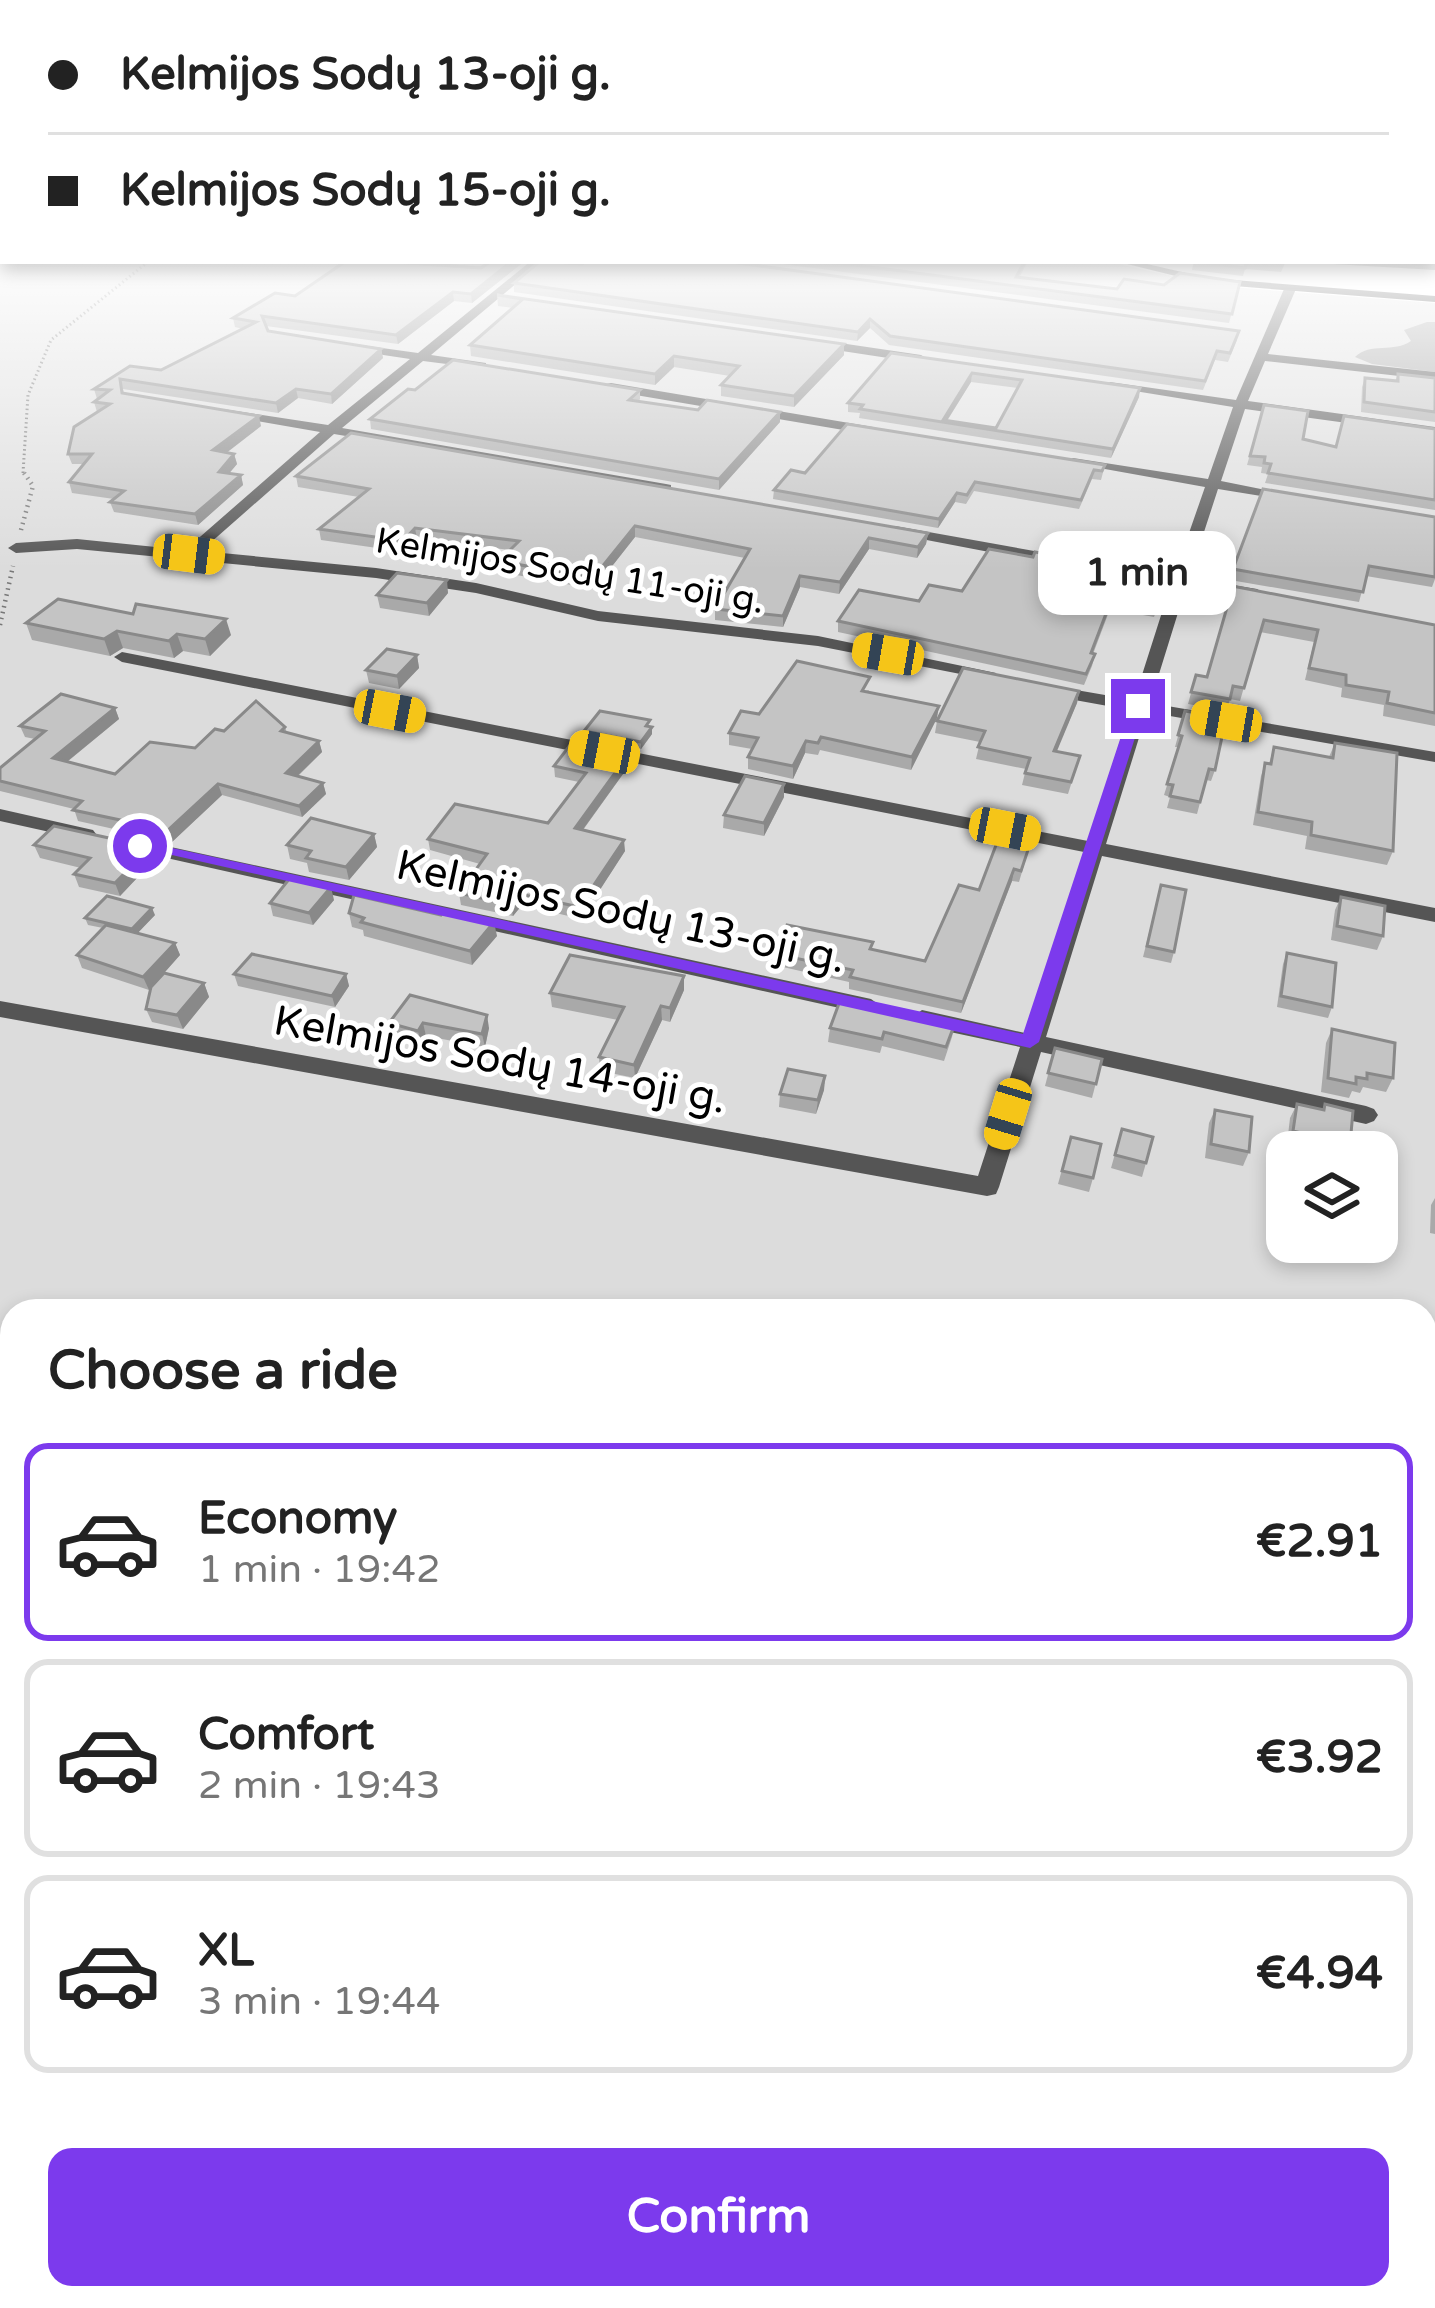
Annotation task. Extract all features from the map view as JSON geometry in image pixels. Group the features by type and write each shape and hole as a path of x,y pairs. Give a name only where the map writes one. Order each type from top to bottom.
{"street":[{"path":"416,355 494,368"},
{"path":"893,355 943,362"},
{"path":"189,554 332,429 425,356"},
{"path":"1030,1042 1138,706 1260,357 1435,376"},
{"path":"586,383 885,433"},
{"path":"1103,385 1435,431"},
{"path":"220,410 692,493"},
{"path":"1050,459 1303,498"},
{"path":"880,527 1089,566"},
{"name":"Kelmijos Sodų 11-oji g.","path":"16,548 77,544 436,582 598,616 818,641 1004,680"},
{"path":"1157,577 1273,597"},
{"path":"122,656 1435,915"},
{"path":"1026,685 1435,757"},
{"name":"Kelmijos Sodų 13-oji g.","path":"0,815 1366,1115"},
{"name":"Kelmijos Sodų 14-oji g.","path":"0,1009 987,1187 1030,1042"}],"path":[{"path":"0,625 33,486 22,471 28,394 45,355"}],"shaded area":[{"path":"0,355 1435,355 1435,1299 0,1299"},
{"path":"1435,355 1435,372 1372,364 1355,357"}],"building":[{"path":"191,355 375,355 331,394 296,389 276,403 120,379 122,393 259,416 213,450 234,454 219,472 241,475 195,514 110,502 124,491 69,482 92,454 68,454 74,427 110,404 94,402 110,390 94,389 130,366 161,370"},
{"path":"532,355 834,355 794,396 721,385 739,366 674,356 655,374"},
{"path":"890,355 1140,388 1113,449 860,409 863,405 848,403","holes":["972,373 1022,380 996,428 943,420"]},
{"path":"1021,355 1216,355 1205,381"},
{"path":"453,360 640,390 629,400 698,410 707,400 780,412 719,479 370,419"},
{"path":"1398,374 1435,378 1435,412 1364,402 1365,378 1398,381"},
{"path":"1264,405 1308,411 1303,439 1336,447 1344,416 1435,429 1435,500 1268,473 1271,464 1264,463 1265,457 1250,456"},
{"path":"847,424 1105,465 1102,471 1094,470 1081,500 975,482 967,495 957,493 939,519 774,490 791,470 805,473"},
{"path":"351,433 928,533 918,547 869,538 840,582 800,576 783,616 715,609 750,549 635,526 593,578 499,561 519,541 415,528 403,541 319,529 369,489 296,476"},
{"path":"1263,489 1435,517 1435,577 1369,566 1363,592 1233,569"},
{"path":"989,549 1033,557 1035,552 1063,557 1061,561 1168,575 1157,606 1112,598 1086,674 838,621 859,590 919,601 929,585 962,591"},
{"path":"397,573 447,580 427,603 377,595"},
{"path":"1227,585 1435,625 1435,713 1387,703 1389,692 1346,685 1346,675 1309,668 1318,630 1264,620 1244,688 1233,686 1230,699 1191,692 1196,675 1207,677 1230,597 1224,596"},
{"path":"58,599 133,614 136,604 226,619 205,639 177,634 169,641 117,631 104,639 26,623"},
{"path":"387,649 417,655 397,676 366,670"},
{"path":"797,661 870,677 862,691 939,706 912,757 821,737 818,743 806,741 793,766 748,757 758,738 729,733 741,711 759,714"},
{"path":"963,668 1079,691 1054,751 1080,756 1071,782 1025,773 1030,758 978,747 985,731 937,721"},
{"path":"61,694 115,708 53,758 115,774 150,742 195,748 215,729 224,731 256,701 285,727 281,731 319,741 286,773 323,783 299,806 218,784 168,830 73,810 82,801 0,781 0,768 45,731 20,726"},
{"path":"600,711 650,720 646,726 652,727 641,742 584,731"},
{"path":"1185,711 1226,718 1215,770 1209,769 1200,802 1170,796 1173,785 1167,784"},
{"path":"1335,743 1397,753 1393,851 1311,835 1312,822 1258,812 1265,763 1271,764 1274,747 1333,758"},
{"path":"571,744 628,755 575,828 624,840 579,907 520,894 511,905 459,893 487,854 428,839 455,804 548,823 586,773 554,766"},
{"path":"745,776 784,784 764,823 724,815"},
{"path":"311,818 374,834 346,867 306,858 311,851 287,845"},
{"path":"54,826 150,847 115,883 74,874 90,858 34,845"},
{"path":"1001,832 1032,838 1021,871 1014,869 963,1002 850,977 853,970 775,954 787,925 873,942 870,949 925,961 959,885 979,890"},
{"path":"290,878 331,887 309,913 270,903"},
{"path":"1161,885 1186,890 1174,952 1147,946"},
{"path":"354,895 494,922 470,951 361,922 364,918 349,913"},
{"path":"107,896 152,908 132,929 85,918"},
{"path":"1341,897 1385,906 1383,936 1337,926"},
{"path":"106,925 175,943 143,977 77,955"},
{"path":"1287,953 1336,963 1332,1007 1281,996"},
{"path":"252,954 346,974 332,996 234,974"},
{"path":"570,955 684,976 670,1008 661,1006 634,1065 599,1057 624,1007 550,993"},
{"path":"164,973 204,983 177,1015 146,1009 151,987"},
{"path":"410,995 487,1015 482,1034 423,1023 418,1031 389,1023"},
{"path":"841,998 955,1023 946,1047 884,1032 882,1039 830,1028"},
{"path":"1332,1029 1395,1043 1393,1078 1367,1073 1367,1079 1356,1077 1356,1084 1328,1078"},
{"path":"1055,1048 1102,1059 1096,1084 1048,1073"},
{"path":"788,1069 825,1076 818,1100 780,1094"},
{"path":"1297,1104 1353,1111 1351,1131 1293,1131"},
{"path":"1215,1110 1252,1117 1249,1152 1211,1144"},
{"path":"1122,1129 1153,1137 1146,1163 1115,1155"},
{"path":"1071,1137 1101,1144 1093,1178 1062,1171"}],"route":[{"path":"140,846 1030,1042 1138,706"}]}
